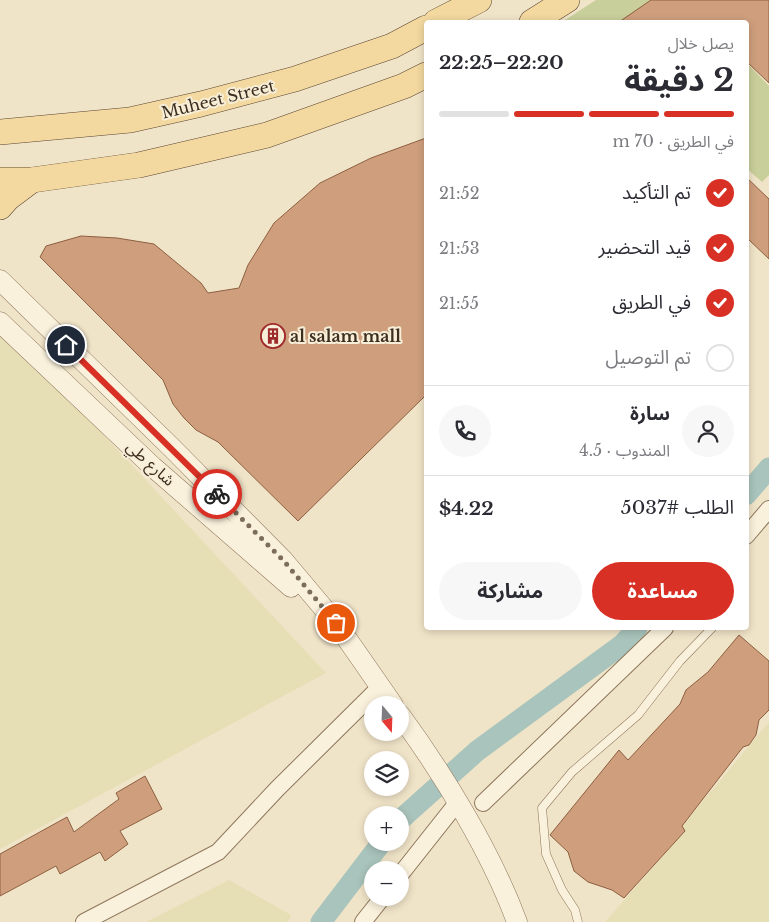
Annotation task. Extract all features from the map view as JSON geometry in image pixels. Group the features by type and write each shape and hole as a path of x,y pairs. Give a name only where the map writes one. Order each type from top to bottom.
{"main road":[{"path":"440,20 479,0"},
{"path":"535,20 567,0"},
{"name":"Muheet Street","path":"0,132 130,120 201,104 295,79 392,46 424,29"},
{"path":"0,180 32,180 139,165 267,135 404,86 424,76"},
{"path":"0,207 8,198 32,180"}],"street":[{"name":"شارع طي","path":"0,280 172,448 283,560 336,623 386,696"},
{"name":"شارع طي","path":"0,322 153,467 284,579 366,667"},
{"path":"749,532 769,509"},
{"path":"483,803 663,630"},
{"path":"84,922 218,852 277,789 380,687"},
{"path":"409,727 424,747 468,821 509,900 517,922"},
{"path":"409,864 457,803"},
{"path":"363,922 376,906"}],"lane":[{"path":"578,922 575,910 562,890 546,854 542,808 572,772 638,715 680,661 710,630"}],"shaded area":[{"path":"0,324 326,673 0,849"},
{"path":"769,722 769,922 605,922 685,831 682,826"},
{"path":"229,880 291,915 288,922 146,922"}],"green space":[{"path":"596,0 651,0 624,20 565,20"},
{"path":"749,65 769,86 769,175 762,182 749,171"}],"building":[{"path":"651,0 769,0 769,83 749,64 749,20 622,20"},
{"name":"al salam mall","path":"424,139 424,397 298,521 218,442 196,430 184,418 173,404 163,380 40,257 46,246 81,236 117,238 154,244 201,283 208,293 239,288 248,265 274,223 320,183 371,158"},
{"path":"749,180 769,199 769,259 749,240"},
{"path":"739,635 769,661 769,710 759,720 756,735 749,745 743,747 682,826 685,831 624,898 612,890 588,882 574,871 568,852 550,835 619,750 628,760 680,704 686,690 708,672"},
{"path":"145,776 162,809 120,831 128,844 105,861 100,852 60,874 56,866 0,896 0,854 67,817 74,832 119,799 116,793"}],"waterway":[{"path":"749,491 769,468"},
{"path":"409,812 477,751 623,644 635,630"},
{"path":"321,922 375,851"}],"way so far":[{"path":"217,494 283,560 336,623"}],"place":[{"name":"al salam mall","path":"273,336"}],"route":[{"path":"66,345 217,494"}]}
